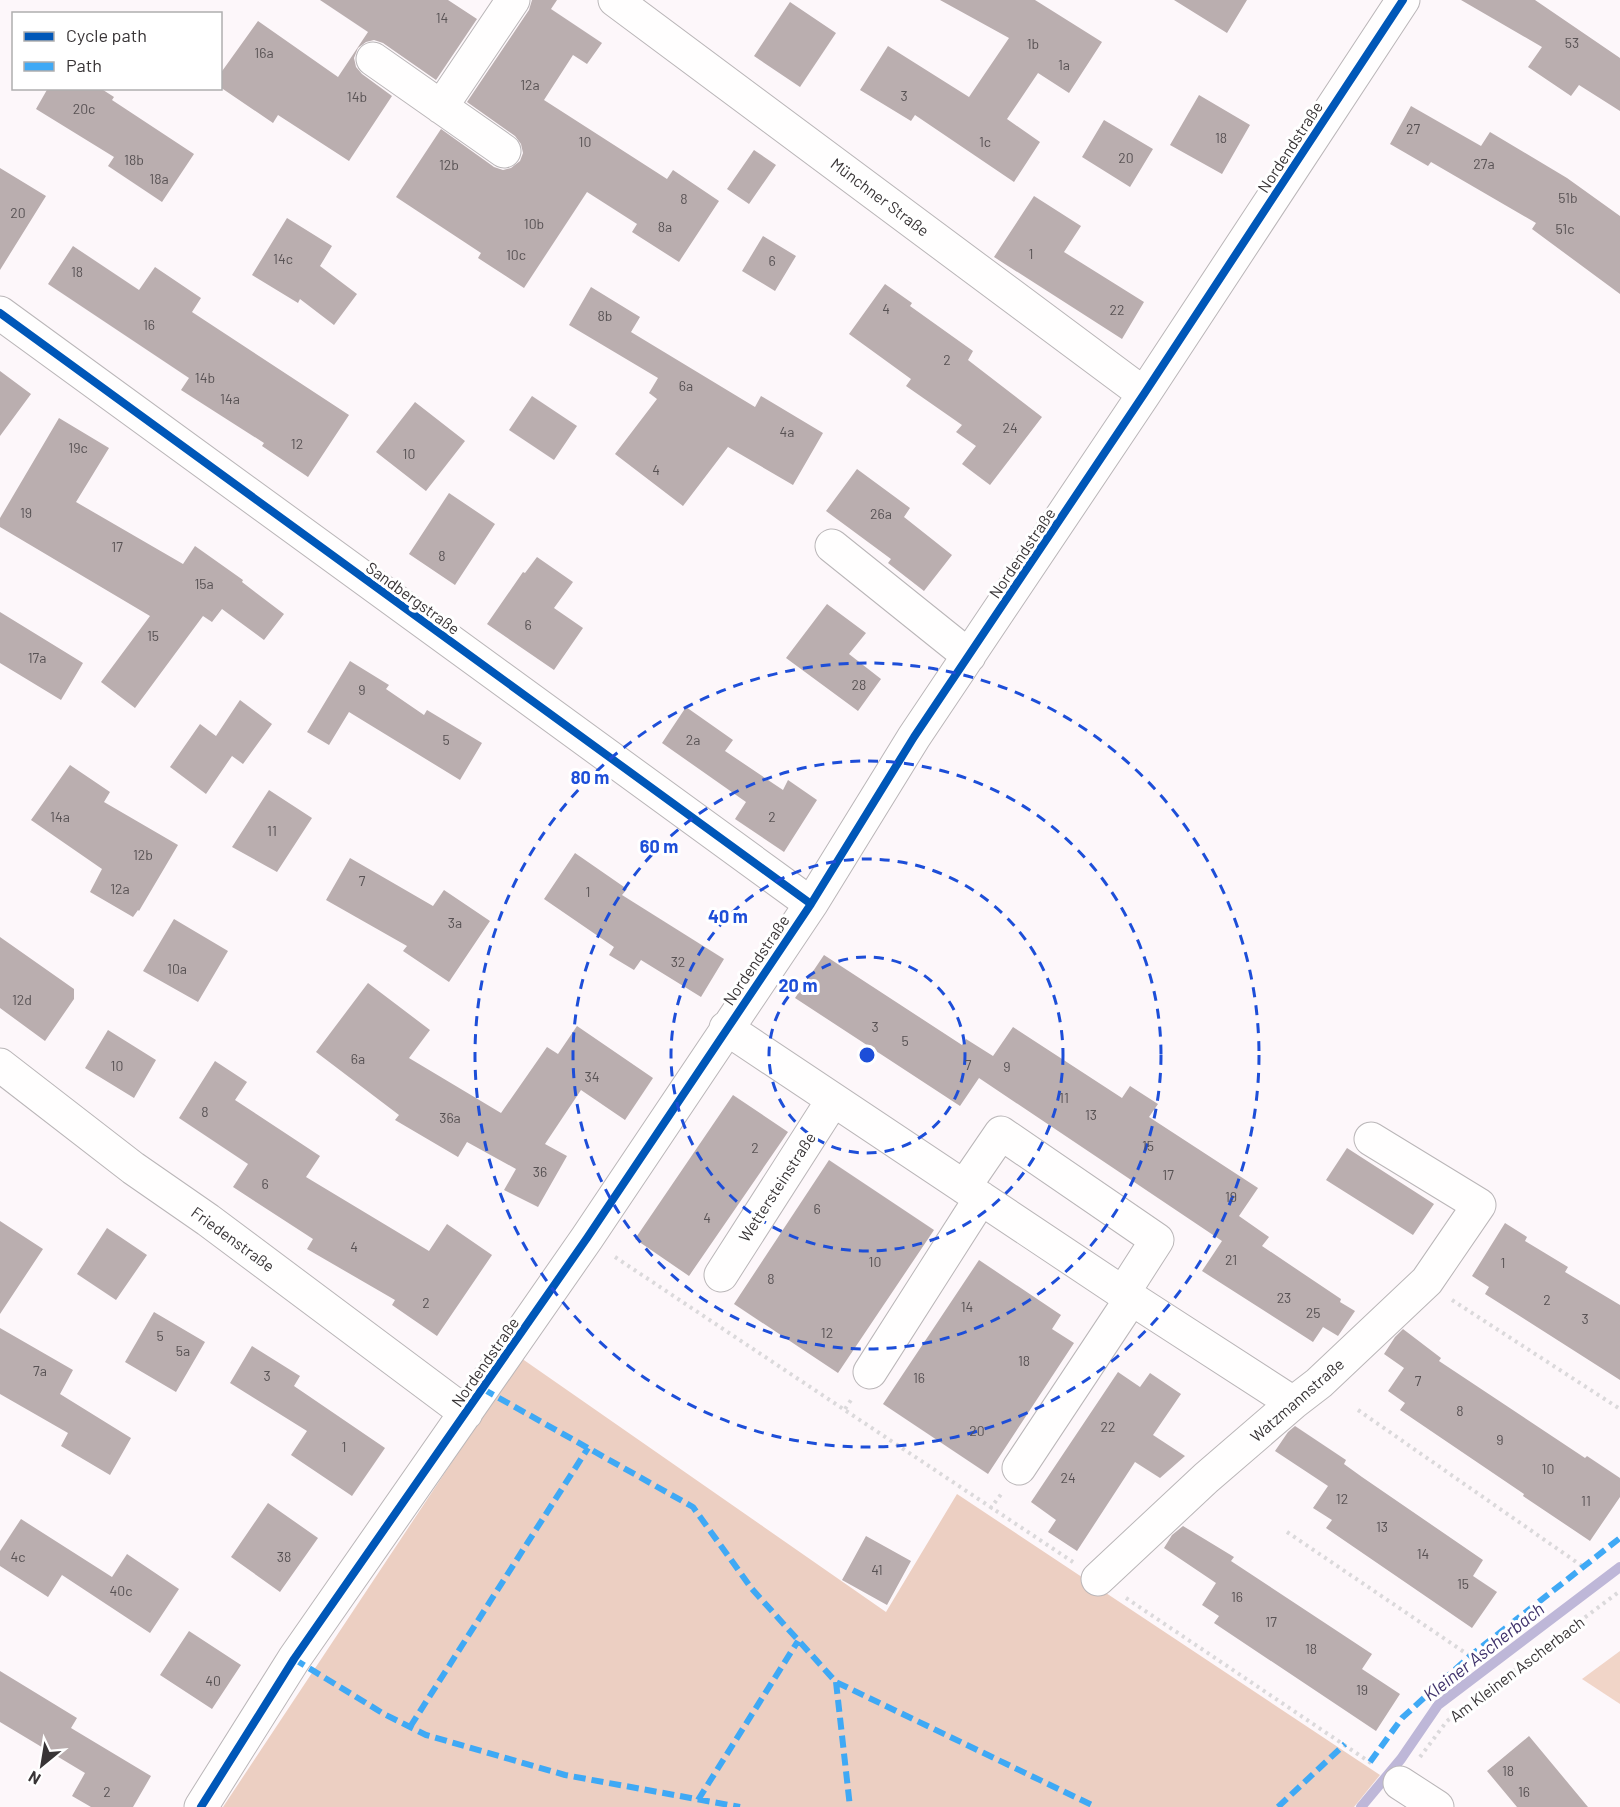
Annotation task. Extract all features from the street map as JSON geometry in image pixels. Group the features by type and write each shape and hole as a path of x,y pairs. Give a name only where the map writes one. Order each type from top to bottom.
{"street":[{"path":"441,107 513,0"},
{"name":"Münchner Straße","path":"615,0 1144,394"},
{"name":"Nordendstraße","path":"201,1807 294,1659 586,1238 810,904 914,737 1144,394 1403,0"},
{"path":"373,60 504,151"},
{"name":"Sandbergstraße","path":"0,313 810,904"},
{"path":"832,546 969,656"},
{"path":"726,1028 1127,1296 1293,1403"},
{"name":"Friedenstraße","path":"0,1065 133,1168 208,1220 466,1413"},
{"name":"Wettersteinstraße","path":"721,1275 833,1100"},
{"path":"870,1371 973,1193 1001,1133 1157,1240 1127,1296 1019,1468"},
{"name":"Watzmannstraße","path":"1098,1579 1206,1478 1319,1383 1427,1281 1479,1205 1371,1139"},
{"path":"1400,1783 1437,1807"}],"path":[{"path":"586,1238 1370,1762"},
{"path":"1427,1281 1446,1296 1620,1409"},
{"path":"1358,1410 1582,1566"},
{"path":"1287,1532 1470,1656"}],"shaded area":[{"path":"521,1358 886,1612 957,1494 1380,1775 1354,1807 223,1807"},
{"path":"1620,1651 1620,1704 1582,1679"}],"building":[{"path":"320,0 448,0 477,19 436,80 383,43 374,40 358,48 354,58 356,67 392,96 349,161 278,115 273,123 222,88 222,71 258,21 338,77 368,32"},
{"path":"532,0 557,0 551,9 602,43 587,64 573,55 544,100 667,179 673,170 719,201 679,262 632,232 637,224 587,192 524,288 478,258 481,253 396,197 441,129 494,167 503,170 511,168 520,161 523,153 521,144 515,136 467,102 529,10"},
{"path":"940,0 1035,0 1102,42 1069,93 1038,73 1007,119 1040,142 1014,182 915,115 911,121 860,90 888,46 969,97 1009,38"},
{"path":"1174,0 1247,0 1227,33"},
{"path":"1461,0 1535,0 1620,58 1620,111 1579,85 1571,96 1528,67 1542,47"},
{"path":"790,2 836,33 800,87 754,56"},
{"path":"47,90 103,90 114,97 112,100 194,154 162,202 108,166 114,157 36,109"},
{"path":"1199,95 1250,125 1222,174 1170,145"},
{"path":"1411,106 1481,146 1490,132 1567,178 1620,216 1620,294 1532,229 1536,223 1431,162 1428,166 1390,144"},
{"path":"1104,120 1153,149 1130,187 1082,157"},
{"path":"754,150 776,165 749,204 727,189"},
{"path":"0,168 46,196 0,270"},
{"path":"1034,196 1081,226 1064,252 1144,302 1122,339 994,257"},
{"path":"287,218 332,246 320,266 357,294 334,325 300,299 298,303 252,275"},
{"path":"763,236 796,256 775,291 742,271"},
{"path":"73,246 139,290 155,267 201,298 192,312 349,415 308,477 262,446 264,443 181,390 189,378 48,284"},
{"path":"885,284 912,303 910,306 973,351 968,360 1042,417 990,485 962,464 976,446 956,432 962,425 906,386 911,379 849,334"},
{"path":"591,287 640,317 631,332 755,407 761,396 823,433 793,485 728,447 683,506 615,454 657,399 649,393 658,378 569,325"},
{"path":"0,371 31,394 0,436"},
{"path":"532,396 577,426 554,460 509,430"},
{"path":"415,402 465,441 426,491 376,452"},
{"path":"59,418 109,448 76,502 183,564 195,546 243,580 242,582 284,614 264,640 222,609 212,622 203,616 135,708 101,682 150,616 0,527 0,518"},
{"path":"857,469 910,508 904,517 952,555 924,591 888,563 891,559 826,511"},
{"path":"449,493 495,524 455,585 409,554"},
{"path":"537,557 573,582 554,608 583,628 554,670 487,624 523,572 525,573"},
{"path":"827,604 866,633 849,654 881,679 858,711 786,658"},
{"path":"0,612 83,663 61,700 0,663"},
{"path":"350,661 389,685 386,689 424,715 427,710 482,743 460,780 349,712 329,745 307,732"},
{"path":"240,700 272,724 243,764 232,756 206,794 170,767 200,724 216,736"},
{"path":"686,707 733,740 725,751 783,790 788,780 817,800 784,852 735,819 746,802 662,743"},
{"path":"70,765 110,792 104,802 178,845 139,911 133,917 90,892 102,869 31,820"},
{"path":"269,790 312,818 277,872 232,847"},
{"path":"575,853 627,889 622,895 724,959 701,997 641,960 634,970 609,955 614,947 544,899"},
{"path":"350,858 433,906 444,890 490,921 449,982 403,951 407,946 326,900"},
{"path":"174,919 228,951 198,1002 143,971"},
{"path":"0,937 74,989 74,999 45,1041 0,1008"},
{"path":"824,955 962,1045 966,1039 993,1056 1013,1027 1122,1098 1130,1086 1158,1104 1149,1117 1258,1188 1239,1216 1269,1237 1262,1246 1341,1299 1340,1302 1355,1311 1338,1336 1323,1327 1313,1342 1202,1271 1222,1241 979,1078 960,1106 795,998"},
{"path":"368,983 430,1030 409,1058 501,1113 547,1047 558,1054 577,1026 653,1078 625,1120 581,1090 545,1144 567,1156 538,1207 504,1190 516,1169 467,1142 458,1157 395,1120 399,1115 316,1052"},
{"path":"108,1030 156,1060 134,1098 85,1068"},
{"path":"215,1061 247,1082 235,1100 320,1156 306,1177 429,1251 447,1224 492,1255 437,1336 392,1305 395,1300 307,1249 313,1239 233,1187 248,1164 179,1118"},
{"path":"733,1095 788,1132 689,1276 635,1239"},
{"path":"1347,1148 1434,1204 1413,1235 1326,1180"},
{"path":"829,1160 934,1230 838,1373 734,1304"},
{"path":"0,1221 43,1249 0,1314"},
{"path":"1505,1223 1527,1237 1525,1241 1568,1267 1565,1272 1620,1305 1620,1380 1485,1294 1489,1287 1472,1276"},
{"path":"107,1228 147,1255 116,1300 77,1274"},
{"path":"979,1260 1061,1315 1052,1329 1074,1343 988,1474 883,1404"},
{"path":"154,1312 205,1342 176,1392 125,1362"},
{"path":"0,1328 73,1370 60,1394 131,1438 110,1475 61,1446 68,1433 0,1394"},
{"path":"1403,1329 1441,1358 1439,1361 1585,1458 1587,1456 1620,1478 1620,1497 1590,1541 1400,1410 1405,1403 1388,1391 1404,1368 1384,1354"},
{"path":"252,1346 300,1376 294,1386 385,1448 352,1496 291,1455 307,1431 230,1383"},
{"path":"1118,1372 1140,1387 1150,1373 1181,1394 1153,1435 1185,1456 1160,1478 1135,1462 1077,1551 1048,1532 1056,1520 1031,1502"},
{"path":"1295,1426 1346,1460 1344,1464 1362,1477 1483,1560 1473,1576 1497,1592 1472,1628 1326,1528 1332,1520 1313,1508 1328,1486 1275,1451"},
{"path":"268,1503 318,1538 280,1592 231,1557"},
{"path":"21,1519 112,1577 127,1554 179,1589 150,1633 62,1575 48,1597 0,1566 0,1551"},
{"path":"1183,1526 1234,1557 1231,1561 1372,1654 1362,1669 1400,1694 1376,1731 1214,1623 1219,1616 1202,1605 1216,1583 1164,1548 1172,1535"},
{"path":"866,1536 911,1561 887,1605 842,1580"},
{"path":"189,1631 241,1665 212,1709 160,1675"},
{"path":"0,1671 77,1718 71,1728 151,1776 133,1807 91,1807 72,1796 85,1773 0,1722"},
{"path":"1529,1736 1588,1807 1517,1807 1487,1771"}],"waterway":[{"name":"Kleiner Ascherbach","path":"1361,1807 1401,1759 1438,1705 1620,1567"}],"marked path":[{"path":"483,1389 693,1507 752,1589 836,1682 1096,1807"},
{"path":"410,1727 588,1448"},
{"path":"1370,1762 1402,1718 1470,1656 1620,1538"},
{"path":"698,1800 798,1641"},
{"path":"294,1659 384,1714 426,1735 565,1775 740,1807"},
{"path":"836,1682 850,1807"},
{"path":"1278,1807 1345,1744"}],"cycle path":[{"path":"201,1807 294,1659 587,1238 811,904 914,737 1144,394 1403,0"},
{"path":"0,313 811,904"}]}
